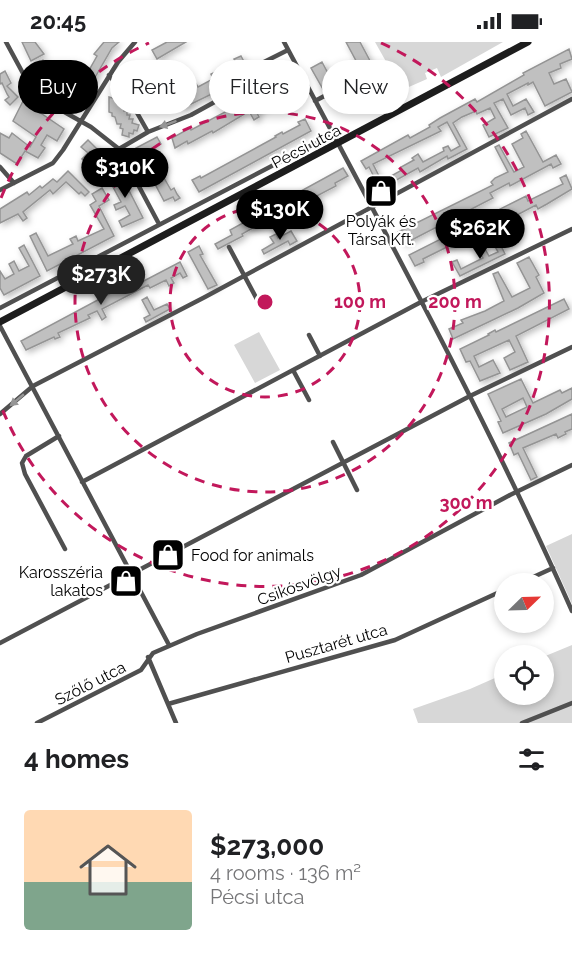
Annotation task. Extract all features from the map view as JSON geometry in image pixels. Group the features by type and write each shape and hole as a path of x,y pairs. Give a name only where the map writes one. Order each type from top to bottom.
{"main road":[{"name":"Pécsi utca","path":"0,324 528,42"}],"street":[{"path":"6,42 32,90 43,100 82,121 119,148 159,224"},
{"path":"0,190 53,163 82,121 109,75 135,42"},
{"path":"284,42 470,396 518,491 572,611"},
{"path":"119,148 148,132 191,115 240,88 264,62 288,50"},
{"path":"109,75 136,111 148,132"},
{"path":"315,101 322,97"},
{"path":"0,414 33,386 244,276 572,99"},
{"path":"0,308 333,134"},
{"path":"0,167 14,183"},
{"path":"82,482 421,302 572,229"},
{"path":"229,247 259,303"},
{"path":"0,324 169,645"},
{"path":"309,335 320,356"},
{"path":"0,644 470,396 572,347"},
{"path":"293,370 309,400"},
{"path":"59,436 26,456 22,463 25,474 65,549"},
{"path":"333,442 357,490"},
{"name":"Csikósvölgy","path":"148,657 169,645 361,575 518,491 572,465"},
{"path":"542,573 553,568"},
{"name":"Pusztarét utca","path":"168,704 395,640 494,595"},
{"path":"148,657 176,723"},
{"name":"Szőlő utca","path":"37,723 138,672 148,657"},
{"path":"522,723 572,703"}],"shaded area":[{"path":"375,42 503,42 441,77 437,68 425,73 427,79 409,87 409,60 385,60"},
{"path":"259,332 280,370 255,383 234,345"},
{"path":"572,534 572,604 546,546"},
{"path":"572,645 572,723 418,723 413,709 494,678 494,705 554,705 554,652"}],"building":[{"path":"22,42 35,42 44,54 31,60"},
{"path":"104,42 119,42 112,48 98,72 98,60 95,60 97,56 94,54"},
{"path":"167,42 186,42 157,59 152,50"},
{"path":"346,42 360,42 370,60 356,60"},
{"path":"569,49 572,59 560,64 561,68 549,73 554,84 566,79 572,92 545,106 533,82 528,85 528,83 507,94 513,106 526,99 534,112 528,115 525,108 511,115 503,99 494,103 508,128 489,137 483,125 495,118 490,108 462,117 453,123 467,149 448,159 447,156 420,172 418,168 393,182 391,176 402,170 401,167 414,160 412,158 418,154 423,162 444,151 443,148 448,146 451,151 460,146 447,122 438,127 441,131 373,164 387,192 378,197 375,190 379,187 369,167 366,169 361,161 408,135 410,138 475,99 477,102 524,75 523,73"},
{"path":"322,62 322,87 311,68"},
{"path":"5,71 11,83 7,86 18,97 10,105 5,100 9,97 2,83 0,84 0,74"},
{"path":"209,81 209,95 197,101 197,85 198,87"},
{"path":"18,111 18,114 42,114 64,129 57,141 47,135 41,145 45,148 38,158 25,151 17,164 0,153 0,133 9,138 12,133 30,147 36,137 13,121"},
{"path":"112,114 130,115 129,119 133,119 132,123 139,125 137,131 134,130 133,134 129,133 129,137 122,135 121,124 117,124 115,117"},
{"path":"221,114 244,114 213,133 212,131 175,148 172,138 190,128 191,130"},
{"path":"251,114 258,114 259,117 254,120"},
{"path":"305,119 311,131 199,192 192,180 200,176 201,178 282,132 283,134 300,125 298,122"},
{"path":"526,131 543,162 556,155 561,164 553,168 551,164 510,186 509,183 490,193 493,198 404,244 398,232 493,185 491,182 495,178 508,172 495,147 499,145 514,172 524,167 512,144 523,138 521,134"},
{"path":"157,137 161,144 148,150 171,190 174,188 180,198 175,201 173,197 164,201 136,148"},
{"path":"88,140 110,159 100,168 92,160 88,164 82,159 88,153 81,147"},
{"path":"117,167 143,218 122,227 119,221 130,215 125,206 116,210 114,205 121,202 113,187 116,185 108,172"},
{"path":"343,168 348,176 335,183 336,186 309,200 310,202 273,219 272,217 218,249 215,244 232,235 230,230"},
{"path":"68,171 89,192 85,196 81,192 79,194 66,182 53,194 50,190 23,212 27,218 23,221 18,214 0,223 0,209 27,192 29,195 40,186 42,188 53,179 57,182"},
{"path":"566,175 572,189 538,209 536,205 496,226 496,224 481,230 423,259 424,262 415,266 409,255 526,196 528,201 563,184 560,178"},
{"path":"102,188 109,200 99,206 114,236 47,271 30,236 36,233 48,256 73,244 70,239 76,236 78,241 104,229 90,205 96,201 92,194"},
{"path":"291,231 297,241 290,245 288,241 264,254 262,250 274,243 270,237 276,234 278,238"},
{"path":"498,240 505,254 460,276 452,262 457,260 461,269 483,258 479,252 485,249 489,256 498,252 493,243"},
{"path":"24,245 40,276 4,295 0,288 0,271 5,279 14,274 9,264 14,261 19,271 29,266 19,248"},
{"path":"199,246 203,254 200,255 217,285 208,289 188,252"},
{"path":"529,257 539,275 536,277 544,293 453,339 449,329 463,323 461,320 504,301 493,274 498,272 512,297 530,288 517,263"},
{"path":"180,262 187,276 183,278 180,273 171,278 174,283 169,286 166,280 150,288 148,285 102,309 106,317 102,320 97,311 88,315 90,318 58,333 60,337 55,339 54,337 26,350 21,341 137,279 140,283"},
{"path":"147,297 154,310 167,304 170,309 146,322 144,318 150,315 142,300"},
{"path":"564,299 569,309 516,336 528,362 510,370 504,358 515,352 509,340 474,356 479,367 493,360 500,373 480,381 470,361 466,362 460,349 495,330 496,332"},
{"path":"521,379 533,403 560,390 562,393 572,388 572,399 546,414 503,433 498,422 501,421 488,394","holes":["523,398 527,407 506,417 502,409"]},
{"path":"572,414 572,429 565,432 566,434 558,438 556,434 523,448 537,477 531,480 518,453 514,455 509,443"}],"place":[{"name":"Polyák és Társa Kft.","path":"381,191"},
{"name":"Food for animals","path":"168,555"},
{"name":"Karosszéria lakatos","path":"126,581"}]}
